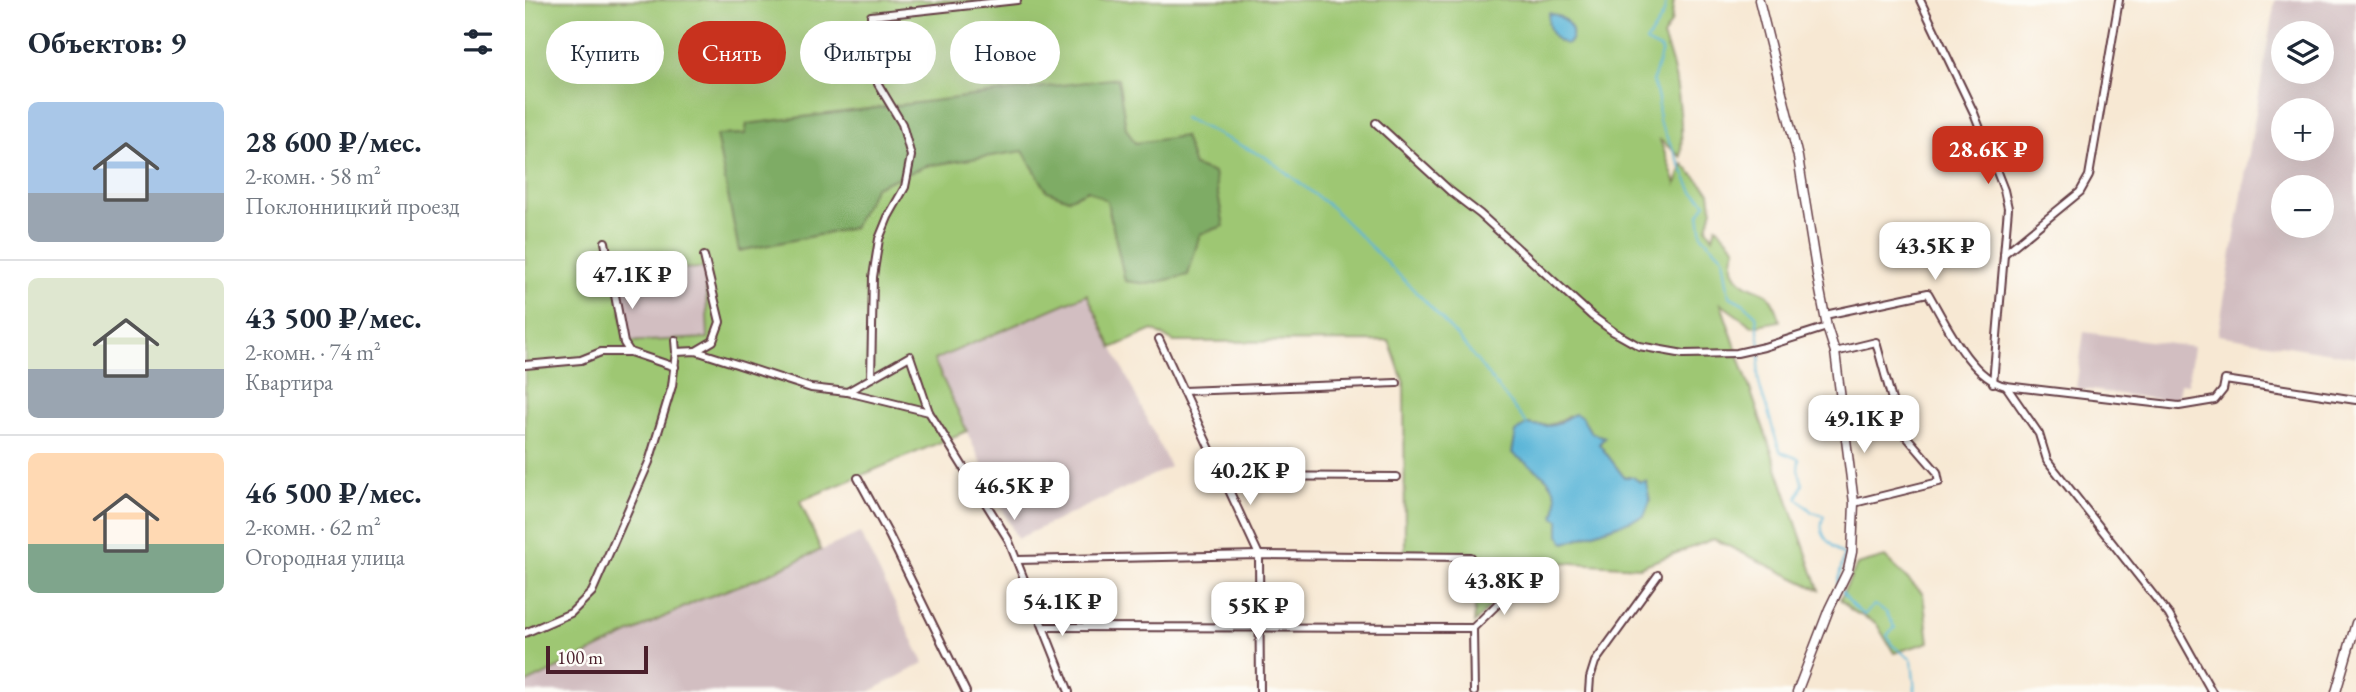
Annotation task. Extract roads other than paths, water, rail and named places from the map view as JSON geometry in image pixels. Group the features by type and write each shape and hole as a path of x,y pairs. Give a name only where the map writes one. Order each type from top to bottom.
{"street":[{"path":"871,378 873,277 879,239 905,187 911,156 902,124 879,84 871,16 1017,0"},
{"path":"1759,0 1798,157 1827,327 1835,352 1852,469 1854,503 1852,552 1797,692"},
{"path":"1920,0 1974,113 2004,190 2008,208 1993,383"},
{"path":"2004,254 2080,192 2089,176 2119,0"},
{"path":"1376,123 1592,316 1639,346 1683,354 1737,353 1827,327"},
{"path":"605,242 624,343 630,352"},
{"path":"697,351 713,341 720,322 704,256"},
{"path":"1825,315 1928,293 1962,351 1993,383 2006,386 2179,405 2215,400 2223,390 2225,380 2356,400"},
{"path":"525,633 571,613 592,592 649,462 675,367 675,340"},
{"path":"1160,340 1259,555 1260,692"},
{"path":"1835,352 1876,342 1900,429 1937,472 1939,482 1854,503"},
{"path":"676,352 697,351 811,388 848,392 929,412"},
{"path":"525,365 581,359 601,352 630,352 675,367"},
{"path":"848,392 910,356 929,412 1008,539 1069,692"},
{"path":"1183,391 1397,383"},
{"path":"2006,386 2039,434 2047,460 2169,615 2212,692"},
{"path":"1221,476 1397,477"},
{"path":"858,478 966,692"},
{"path":"1017,559 1259,555 1471,557"},
{"path":"1590,692 1590,678 1595,662 1658,575"},
{"path":"1044,626 1473,628 1516,586"},
{"path":"2336,692 2356,623"},
{"path":"1473,628 1474,692"}],"water":[{"path":"1549,13 1569,24 1572,34 1568,44 1558,41 1552,33"},
{"path":"1575,414 1582,417 1591,433 1605,437 1599,444 1624,477 1646,481 1650,501 1644,516 1565,543 1559,535 1559,520 1554,517 1557,505 1552,486 1539,472 1512,453 1516,432 1527,424 1552,425"}],"waterway":[{"path":"1666,0 1662,17 1646,42 1662,50 1653,81 1658,99 1659,121 1693,192 1706,203 1699,214 1702,236 1723,257 1729,296 1756,315 1760,345"},
{"path":"1184,118 1267,158 1331,207 1427,303 1462,342 1527,424"},
{"path":"1760,351 1759,384 1777,443 1781,452 1799,459 1798,470 1803,484 1797,498 1812,512 1824,516 1823,534 1844,556 1837,584"},
{"path":"1842,591 1864,615 1874,605 1886,612 1895,628 1887,635 1892,645 1912,660 1915,692"}]}
